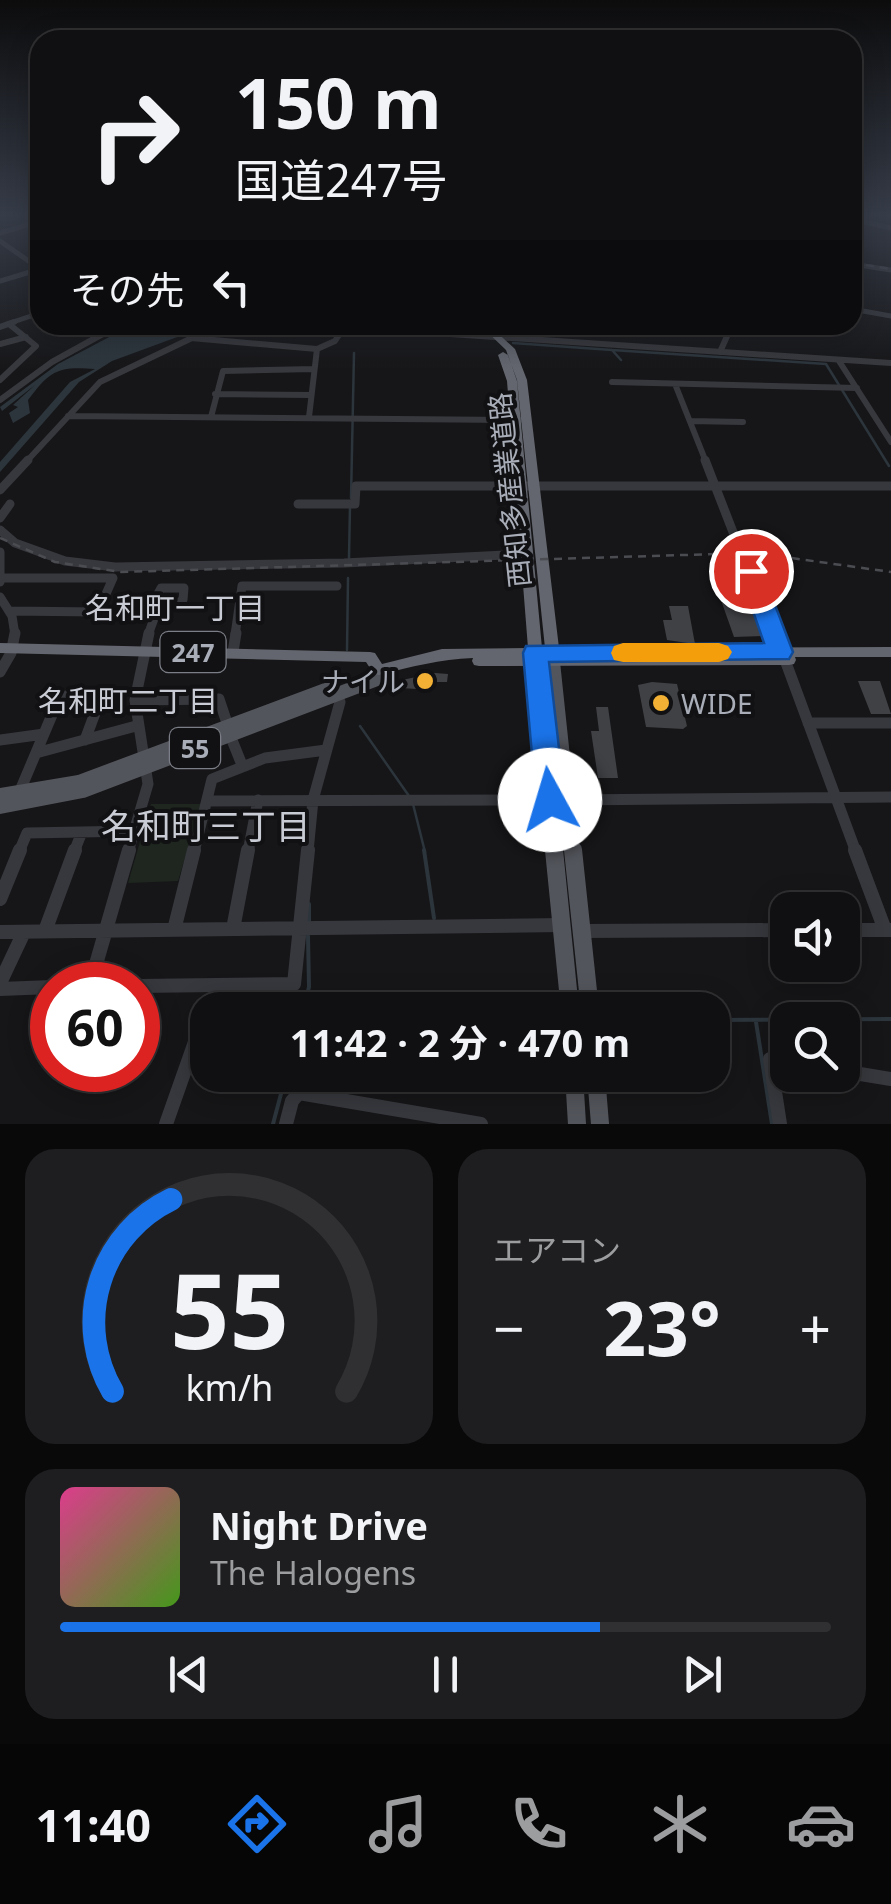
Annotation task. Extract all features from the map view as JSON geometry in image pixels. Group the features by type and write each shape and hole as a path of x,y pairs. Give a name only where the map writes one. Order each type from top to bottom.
{"highway":[{"name":"西知多産業道路","path":"493,335 518,364 544,658"},
{"name":"西知多産業道路","path":"527,484 526,554 544,658"},
{"name":"247","path":"7,648 370,657 382,672"},
{"path":"382,672 444,663 544,658 891,652"},
{"path":"782,656 891,660"}],"main road":[{"path":"544,658 558,800 569,992"},
{"name":"55","path":"0,808 61,798 144,762 382,672"},
{"name":"55","path":"0,794 79,782 144,762"},
{"path":"558,800 582,931 588,992"},
{"path":"575,1092 578,1124"},
{"path":"597,1092 600,1124"}],"street":[{"path":"0,281 30,272"},
{"path":"862,309 891,313"},
{"path":"0,326 30,317"},
{"path":"0,380 36,346 9,324"},
{"path":"0,400 95,335"},
{"path":"0,490 100,382 196,335"},
{"path":"189,338 317,348 335,342 339,335"},
{"path":"515,335 891,363"},
{"path":"720,352 728,335"},
{"path":"0,344 26,337"},
{"path":"309,418 317,348"},
{"path":"839,361 891,442"},
{"path":"210,417 223,371 314,368"},
{"path":"612,382 857,388"},
{"path":"675,384 888,930 860,930"},
{"path":"216,394 311,395"},
{"path":"68,416 521,420"},
{"path":"690,421 743,422"},
{"path":"878,422 891,423"},
{"path":"298,504 355,504 356,486 891,486"},
{"path":"0,504 10,504 0,518"},
{"path":"0,530 15,543 65,561 115,567 344,563 526,554"},
{"path":"0,552 1,580 113,578 98,612 10,611"},
{"path":"233,652 242,586 264,580 338,586"},
{"path":"0,597 17,625 0,672"},
{"path":"97,962 148,784 135,700 142,651 155,616"},
{"path":"19,793 60,696 101,698 85,740"},
{"path":"135,700 219,699 242,765"},
{"path":"160,986 294,984 317,800 340,702"},
{"path":"808,723 891,724"},
{"path":"36,753 136,726"},
{"path":"0,740 44,734"},
{"path":"174,930 212,779 242,765 326,750"},
{"path":"207,801 891,796"},
{"path":"233,930 258,800"},
{"path":"0,899 27,833 135,831"},
{"path":"45,932 82,832"},
{"path":"0,932 565,925"},
{"path":"582,931 770,930"},
{"path":"24,932 0,986 30,987"},
{"path":"166,1124 190,1055"},
{"path":"860,1074 891,1079"},
{"path":"775,1092 780,1124"},
{"path":"286,1124 292,1101 299,1094 481,1124"}],"shaded area":[{"path":"113,335 181,335 112,361 79,382 0,472 0,462 70,382 95,369 56,372 28,400 30,413 13,423 9,413 18,407 13,405 35,385 2,411 0,407 58,364"},
{"path":"151,804 201,804 178,881 128,883"}],"building":[{"path":"726,597 749,597 763,636 734,637 722,603 728,603"},
{"path":"669,606 688,606 695,644 667,640 663,620 672,620"},
{"name":"ナイル","path":"448,674 447,682 434,682 432,690 401,688 402,680"},
{"path":"858,681 880,681 891,714 871,714"},
{"name":"WIDE","path":"677,684 687,726 683,729 646,727 638,685"},
{"path":"596,707 608,707 618,778 598,778 591,731 599,731"}],"waterway":[{"path":"513,343 612,350"},
{"path":"612,350 826,364 889,466"},
{"path":"612,350 621,360"},
{"path":"351,498 354,353"},
{"path":"349,558 350,506"},
{"path":"347,650 348,578"},
{"path":"360,726 409,796"},
{"path":"413,804 425,852"},
{"path":"424,850 434,918"},
{"path":"309,904 309,921"},
{"path":"308,936 308,992"},
{"path":"730,1020 891,1019"},
{"path":"756,1022 772,1124"},
{"path":"273,1124 281,1092"}],"railway":[{"path":"874,266 891,269"},
{"path":"0,538 55,562 121,572 717,554 777,556 891,572"}],"slow traffic":[{"path":"623,653 719,652"}],"place":[{"name":"ナイル","path":"425,681"},
{"name":"WIDE","path":"661,703"}],"district":[{"name":"名和町一丁目","path":"175,607"},
{"name":"名和町二丁目","path":"128,700"},
{"name":"名和町三丁目","path":"206,825"}],"route":[{"path":"550,800 535,653 780,652 751,571"}]}
